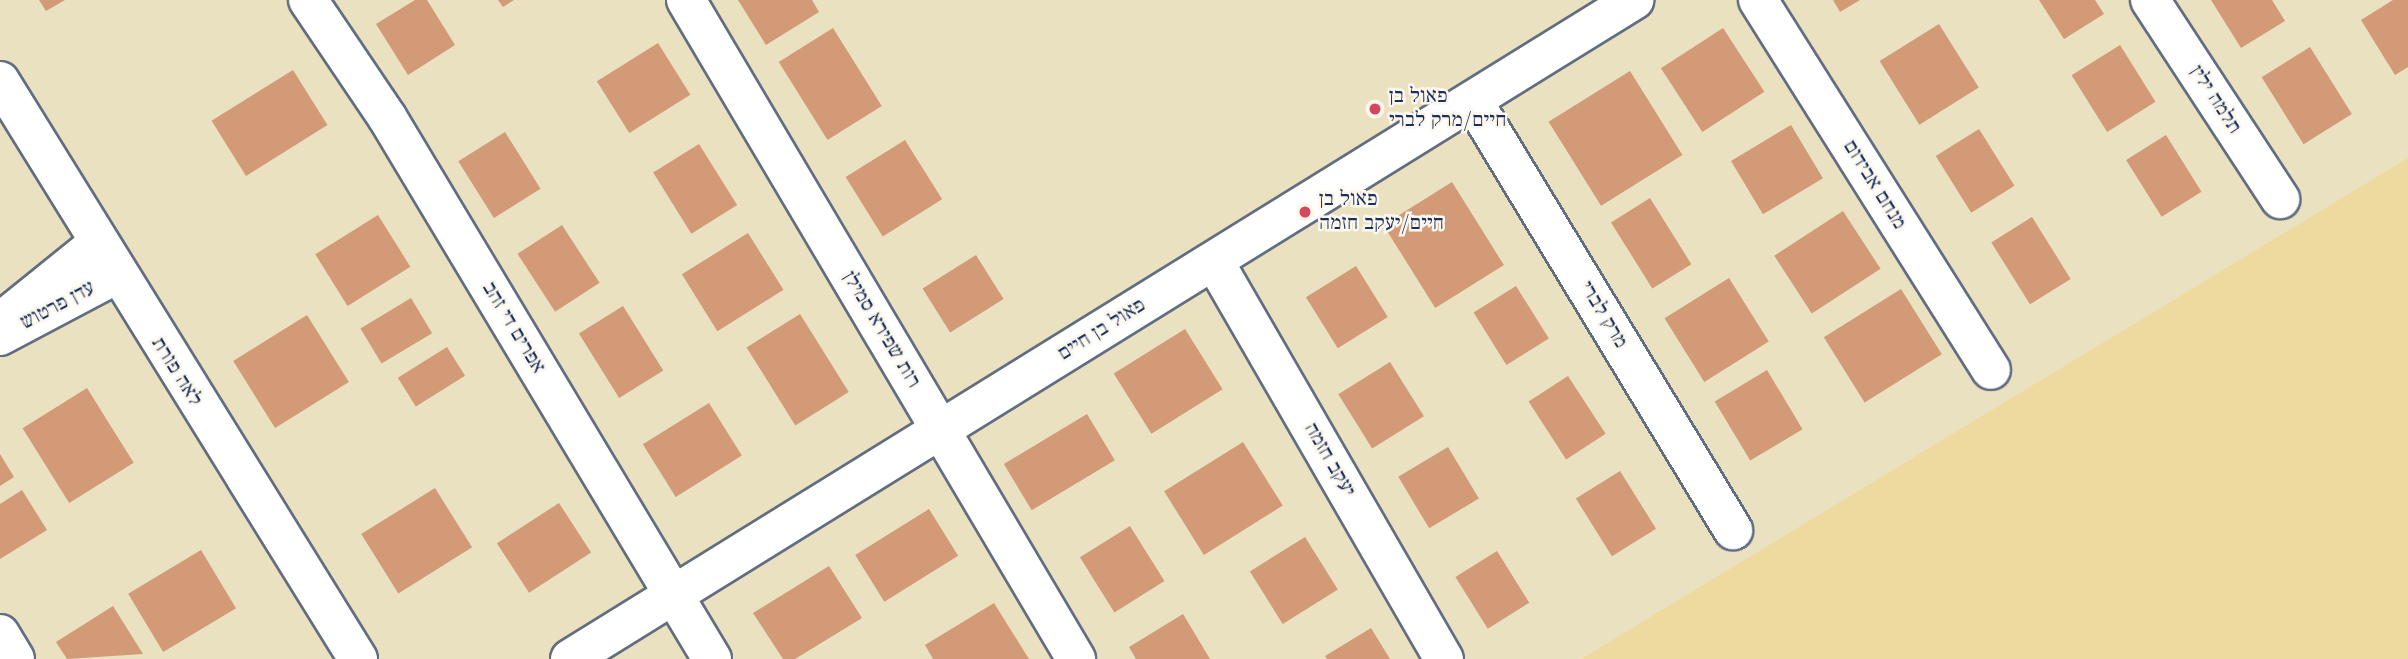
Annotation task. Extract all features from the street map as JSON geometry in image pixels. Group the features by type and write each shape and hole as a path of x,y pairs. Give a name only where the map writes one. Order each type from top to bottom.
{"street":[{"name":"אפרים די זהב","path":"308,0 387,117 712,659"},
{"name":"רות שפירא סמילן","path":"686,0 1076,659"},
{"name":"פאול בן חיים","path":"570,659 1634,0"},
{"name":"מנחם אבידום","path":"1758,0 1991,370"},
{"name":"תלמה ילין","path":"2150,0 2280,199"},
{"name":"לאה פורת","path":"0,81 106,260 358,659"},
{"name":"מרק לברי","path":"1473,101 1733,530"},
{"name":"עדן פרטוש","path":"0,323 106,260"},
{"name":"עדן פרטוש","path":"0,336 106,260"},
{"name":"יעקב חזמה","path":"1214,261 1444,659"},
{"path":"0,634 16,659"}],"sand":[{"path":"2408,158 2408,659 1581,659"}],"building":[{"path":"39,0 65,0 46,11"},
{"path":"415,0 427,0 455,45 408,75 376,24"},
{"path":"498,0 514,0 503,7"},
{"path":"738,0 812,0 819,12 766,45"},
{"path":"1833,0 1860,0 1840,12"},
{"path":"2039,0 2095,0 2104,14 2064,39"},
{"path":"2211,0 2272,0 2285,21 2241,48"},
{"path":"2393,0 2408,0 2408,67 2395,75 2361,20"},
{"path":"1939,24 1979,88 1919,125 1880,61"},
{"path":"833,28 882,106 827,140 779,62"},
{"path":"1723,28 1764,92 1702,132 1661,68"},
{"path":"658,43 690,95 629,133 597,81"},
{"path":"2120,45 2156,102 2107,132 2072,75"},
{"path":"2310,47 2352,114 2304,144 2262,77"},
{"path":"293,70 327,125 246,176 212,121"},
{"path":"1630,71 1682,155 1601,206 1549,122"},
{"path":"1791,125 1823,178 1763,214 1731,161"},
{"path":"1979,129 2015,186 1971,213 1936,156"},
{"path":"505,132 541,189 494,218 458,161"},
{"path":"2166,135 2202,192 2162,217 2126,160"},
{"path":"905,140 942,199 883,236 846,177"},
{"path":"699,144 737,205 691,234 653,173"},
{"path":"1452,182 1504,265 1435,308 1383,225"},
{"path":"1650,198 1691,264 1652,289 1611,222"},
{"path":"1843,211 1881,269 1812,314 1774,256"},
{"path":"378,215 410,267 348,306 315,254"},
{"path":"2032,217 2071,279 2030,304 1991,242"},
{"path":"562,225 600,283 555,312 518,254"},
{"path":"748,233 784,290 717,331 682,274"},
{"path":"976,255 1004,299 950,332 923,288"},
{"path":"1356,266 1388,317 1338,348 1306,297"},
{"path":"1729,278 1769,342 1704,382 1665,318"},
{"path":"1516,286 1549,339 1506,365 1474,312"},
{"path":"1901,289 1942,354 1865,403 1824,337"},
{"path":"411,298 432,333 382,364 360,328"},
{"path":"623,306 663,370 619,398 579,334"},
{"path":"800,314 849,392 795,425 747,347"},
{"path":"307,315 349,382 275,428 233,361"},
{"path":"1185,329 1223,389 1151,434 1114,374"},
{"path":"447,347 465,376 416,407 398,378"},
{"path":"1390,362 1424,416 1372,449 1338,394"},
{"path":"1767,370 1803,429 1750,461 1715,401"},
{"path":"1568,376 1606,434 1566,459 1529,402"},
{"path":"87,388 134,463 69,503 23,428"},
{"path":"709,403 742,456 676,497 643,444"},
{"path":"1087,414 1115,460 1032,510 1004,464"},
{"path":"1243,442 1283,506 1204,555 1164,491"},
{"path":"1448,447 1479,498 1429,528 1398,477"},
{"path":"0,454 14,477 0,486"},
{"path":"1620,471 1656,529 1612,556 1576,499"},
{"path":"435,488 472,547 398,593 361,534"},
{"path":"22,490 47,530 0,559 0,504"},
{"path":"559,503 591,552 529,593 497,543"},
{"path":"929,509 958,556 884,602 855,555"},
{"path":"1130,526 1164,581 1114,612 1080,557"},
{"path":"1305,537 1338,590 1283,624 1250,571"},
{"path":"201,550 236,608 163,652 128,594"},
{"path":"1497,551 1529,603 1488,629 1455,577"},
{"path":"829,566 862,618 795,659 783,659 753,613"},
{"path":"994,603 1029,659 933,659 925,645"},
{"path":"113,606 143,654 67,659 56,642"},
{"path":"1183,614 1210,659 1136,659 1129,647"},
{"path":"1371,628 1390,659 1327,659 1325,656"}],"place":[{"name":"פאול בן חיים/מרק לברי","path":"1375,109"},
{"name":"פאול בן חיים/יעקב חזמה","path":"1305,212"}]}
